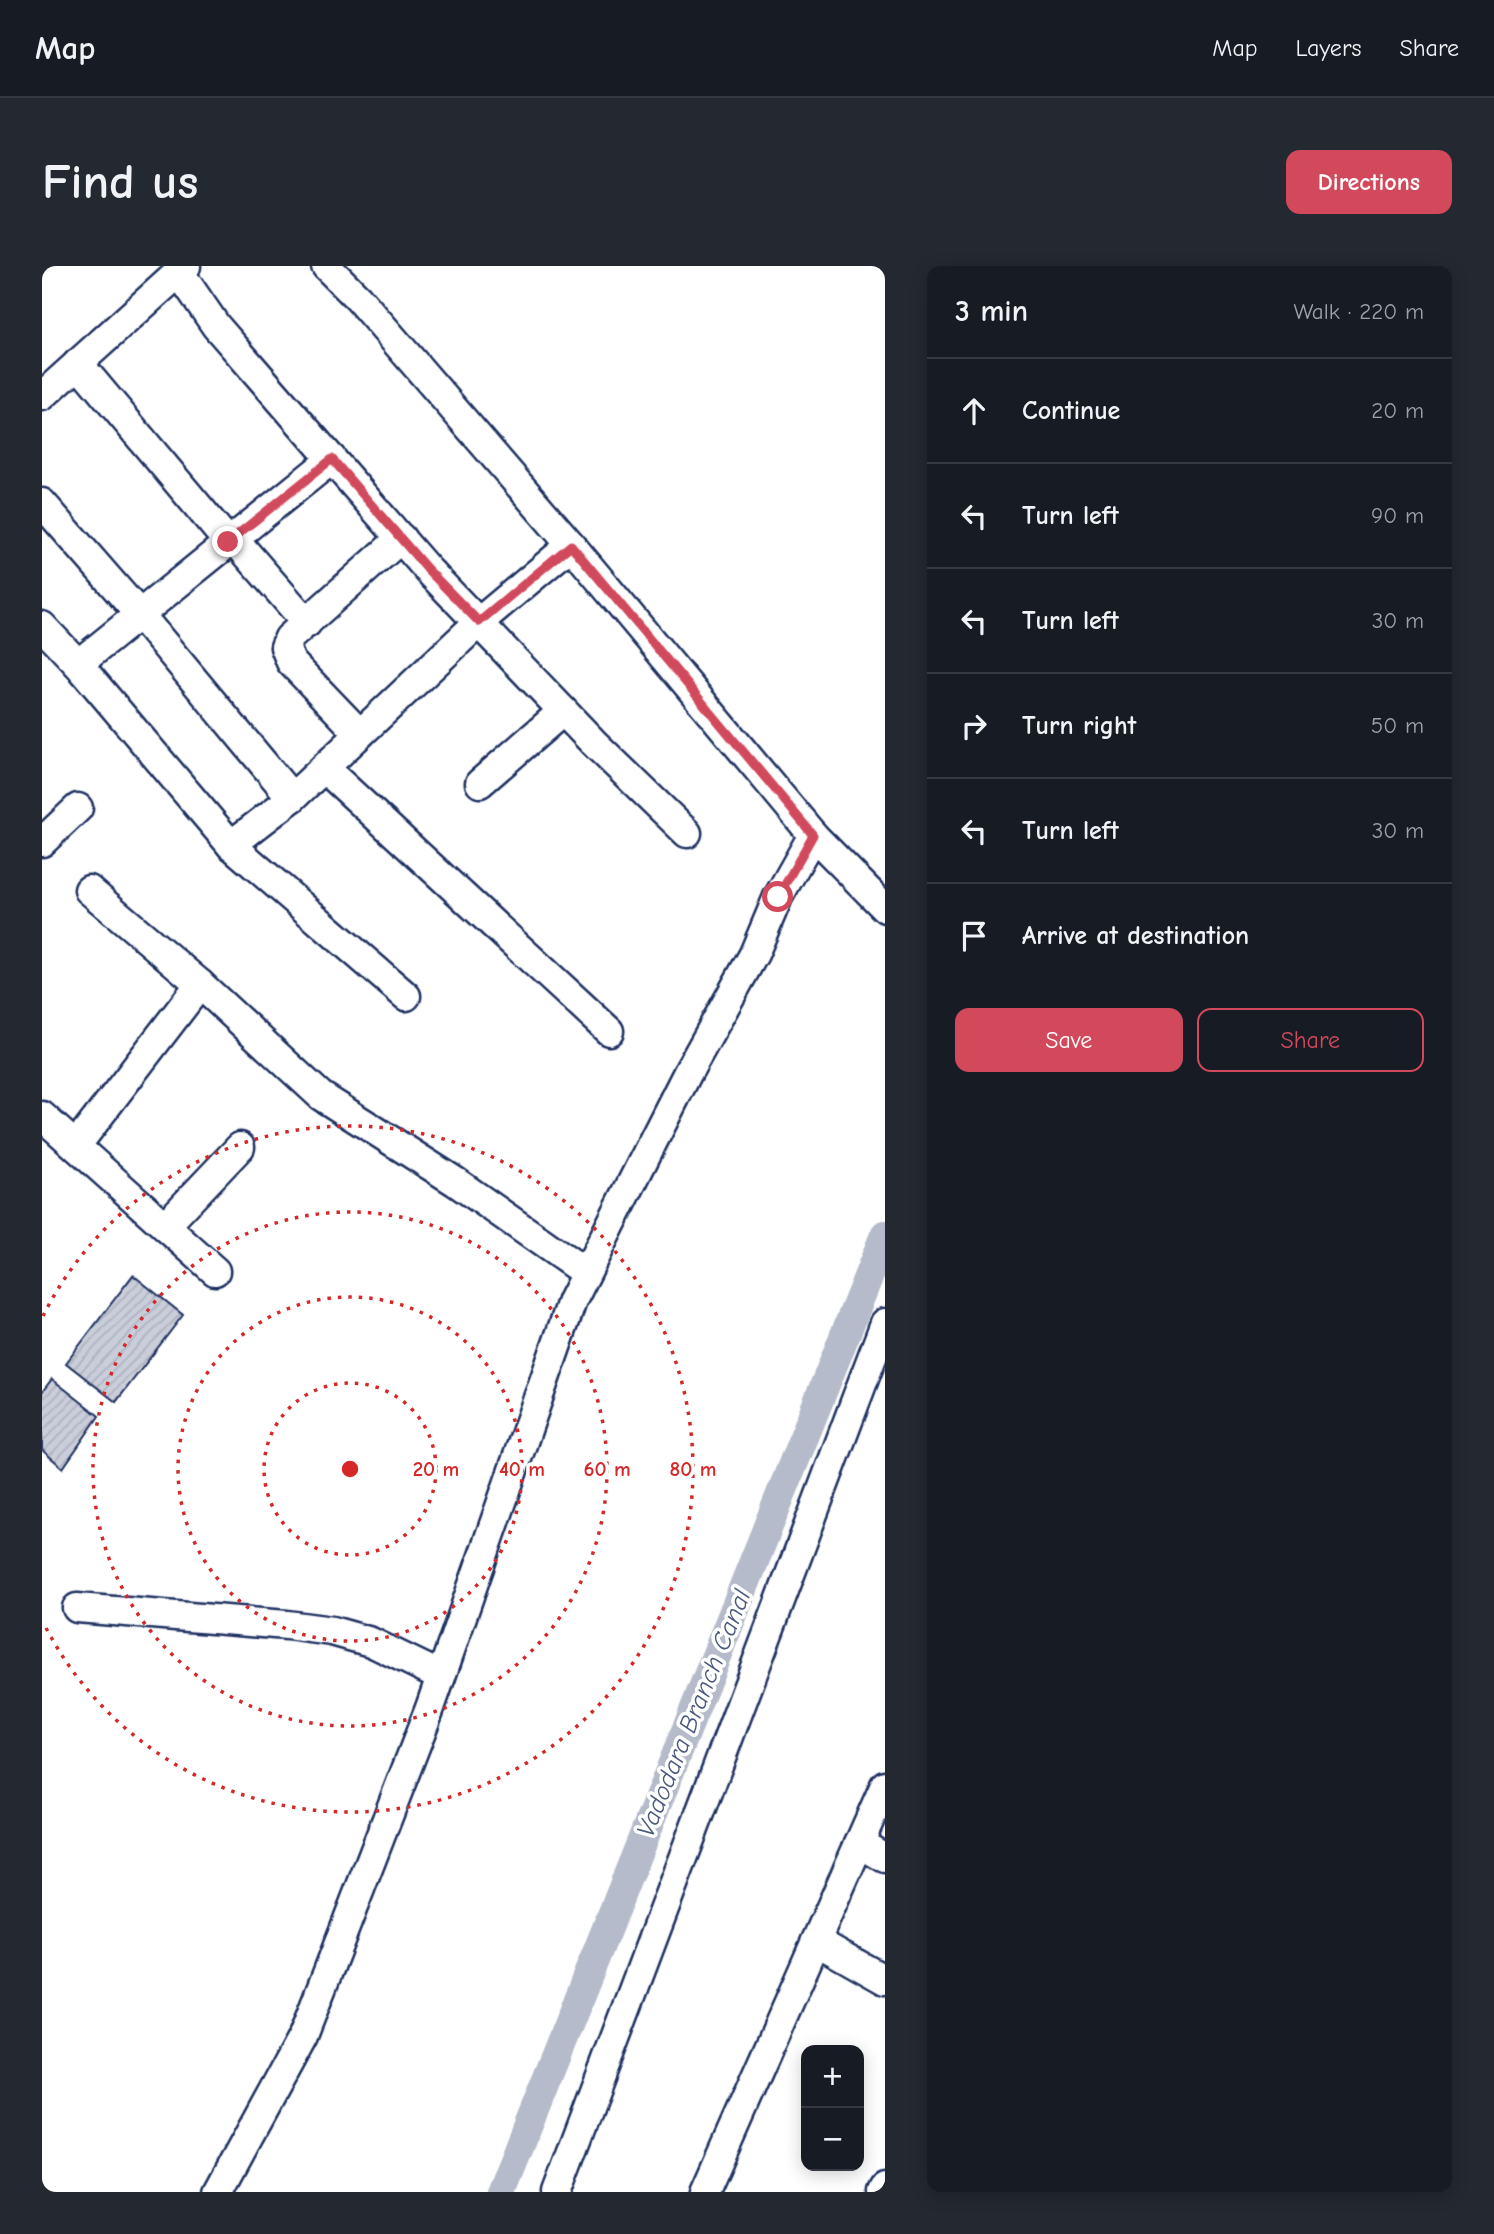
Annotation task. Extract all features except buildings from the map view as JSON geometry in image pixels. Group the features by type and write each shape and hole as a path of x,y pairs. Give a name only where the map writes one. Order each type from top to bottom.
{"street":[{"path":"326,266 358,298 571,545 813,835 883,908"},
{"path":"42,396 182,269 216,326 401,538 563,711 687,833"},
{"path":"78,363 231,540 307,623"},
{"path":"78,664 332,459"},
{"path":"42,503 139,614 292,798"},
{"path":"360,734 287,656 285,648 289,639 401,538"},
{"path":"231,845 292,798 479,622 571,545"},
{"path":"42,626 78,664 231,845 406,996"},
{"path":"480,783 563,711"},
{"path":"324,768 609,1031"},
{"path":"42,842 78,808"},
{"path":"218,2192 303,2036 441,1676 572,1301 688,1072 754,954 778,897 813,835"},
{"path":"89,890 200,984 321,1096 456,1182 586,1273"},
{"path":"76,1146 200,984"},
{"path":"42,1116 215,1271"},
{"path":"165,1227 240,1147"},
{"path":"557,2192 885,1323"},
{"path":"77,1608 332,1631 371,1642 441,1676"},
{"path":"707,2192 885,1785"},
{"path":"859,1843 885,1858"},
{"path":"816,1941 885,1980"}],"waterway":[{"name":"Vadodara Branch Canal","path":"501,2192 885,1235"}],"route":[{"path":"228,542 332,459 428,570 479,622 571,545 813,835 778,897"}]}
